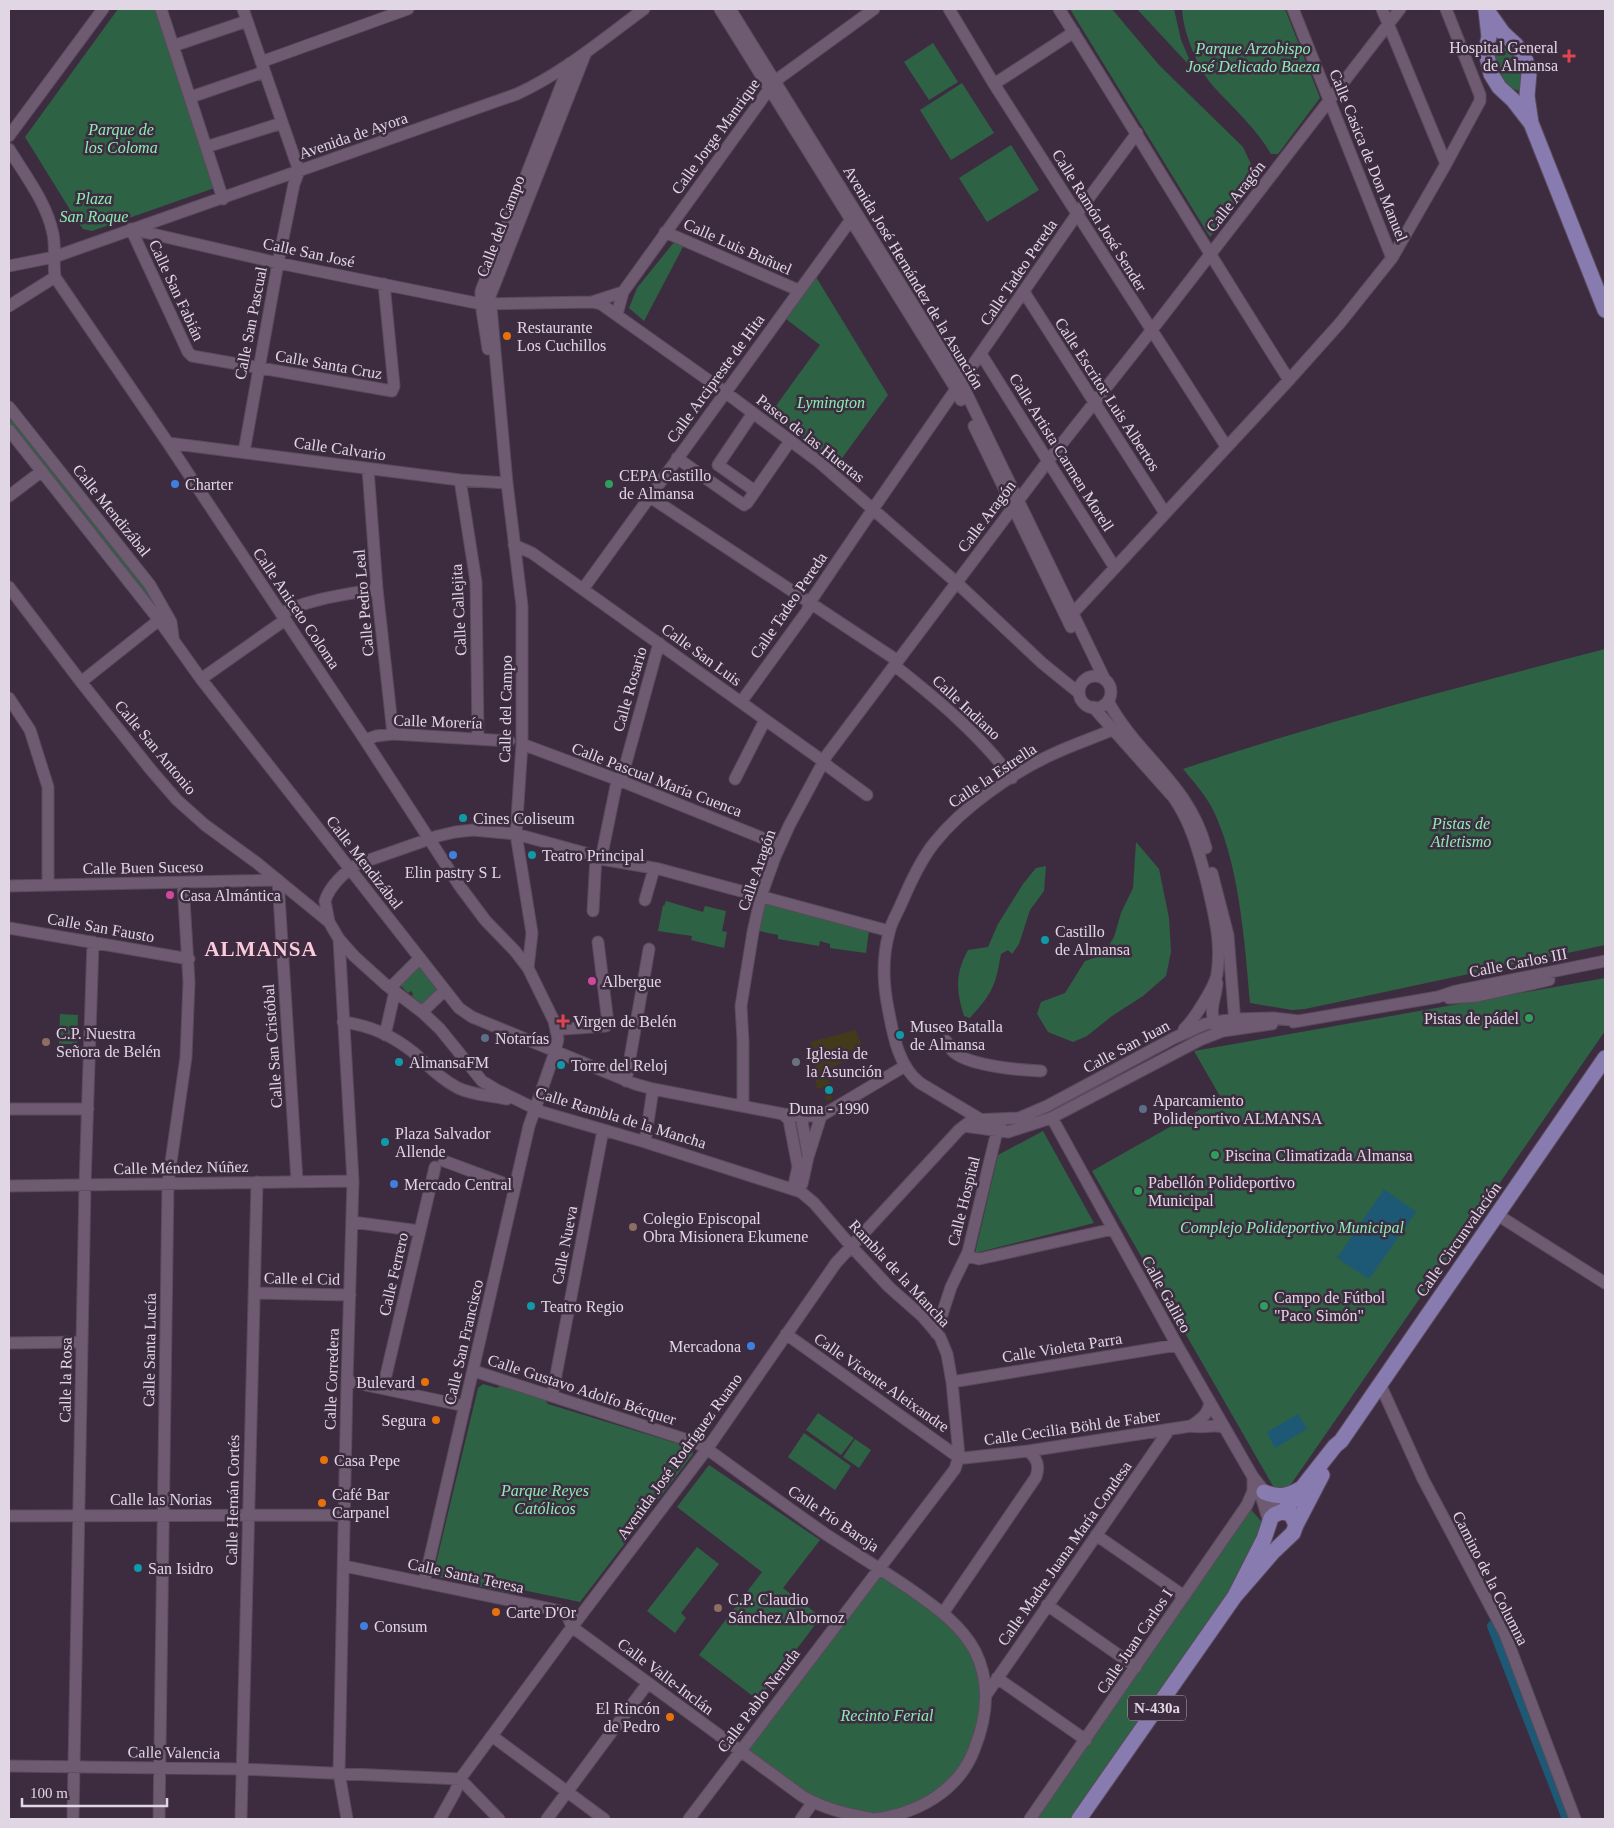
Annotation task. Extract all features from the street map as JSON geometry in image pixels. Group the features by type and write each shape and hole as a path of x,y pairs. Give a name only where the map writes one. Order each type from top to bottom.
{"main road":[{"path":"1486,9 1496,35 1516,45 1526,61 1529,79 1520,98"},
{"path":"1496,35 1486,46 1491,74 1499,87 1520,98 1605,310"},
{"name":"Calle Circunvalación","path":"1294,1530 1308,1499 1341,1441 1605,1058"},
{"name":"Calle Circunvalación","path":"1282,1512 1341,1441"},
{"path":"1258,1485 1272,1495 1284,1496 1290,1495 1301,1488"},
{"path":"1282,1512 1291,1514 1294,1530 1286,1538 1279,1538 1274,1535 1269,1524 1274,1515 1282,1512"},
{"name":"N-430a","path":"1234,1596 1269,1524"},
{"name":"N-430a","path":"1079,1819 1234,1596 1294,1530"}],"street":[{"path":"9,136 103,9"},
{"path":"161,9 223,199"},
{"path":"243,9 299,171"},
{"path":"191,97 408,9"},
{"name":"Avenida de Ayora","path":"9,266 54,257 499,101 534,86 586,52 644,9"},
{"name":"Avenida José Hernández de la Asunción","path":"720,9 773,84"},
{"name":"Avenida José Hernández de la Asunción","path":"730,9 773,84 959,385 1015,504 1101,678"},
{"name":"Calle Jorge Manrique","path":"617,314 623,292 773,84 874,9"},
{"name":"Calle Ramón José Sender","path":"949,9 994,84 1226,446"},
{"path":"1060,9 1210,255 1289,380"},
{"name":"Calle Casica de Don Manuel","path":"1293,9 1392,258"},
{"path":"1382,9 1446,164"},
{"name":"Calle Aragón","path":"743,1106 741,1006 752,934 762,893 780,845 823,761 1015,504 1400,9"},
{"path":"1073,612 1289,380 1340,323 1392,258 1480,101 1480,95 1446,9"},
{"path":"173,46 247,21"},
{"path":"994,84 1074,32"},
{"name":"Calle del Campo","path":"486,303 586,52"},
{"name":"Calle del Campo","path":"528,968 532,933 516,834 522,744 522,606 486,303 481,291 570,63"},
{"path":"534,86 544,88 549,92 554,105"},
{"path":"206,147 282,122"},
{"name":"Calle Tadeo Pereda","path":"741,702 807,610 810,602 873,509 1077,214 1137,133"},
{"path":"9,149 31,184 53,233 55,277 9,306"},
{"name":"Calle San Pascual","path":"244,452 278,263 294,184 299,171"},
{"name":"Calle Arcipreste de Hita","path":"583,589 854,215"},
{"name":"Calle San José","path":"131,230 278,263 486,303"},
{"name":"Calle San Fabián","path":"131,230 190,354 258,368"},
{"name":"Calle Luis Buñuel","path":"665,232 798,290"},
{"name":"Calle Aniceto Coloma","path":"55,277 366,740 470,901 528,968 554,1021 556,1031"},
{"name":"Calle Santa Cruz","path":"258,368 390,391 394,389 384,284"},
{"path":"592,302 623,292"},
{"name":"Calle Escritor Luis Albertos","path":"1024,292 1165,513"},
{"name":"Paseo de las Huertas","path":"486,303 592,302 601,304 617,314 818,462 957,583 1042,663 1079,693"},
{"name":"Calle Artista Carmen Morell","path":"981,354 1115,568"},
{"name":"Calle Mendizábal","path":"9,407 150,585 170,622 174,642"},
{"path":"753,413 718,462 719,466 724,470 755,491"},
{"name":"Calle Mendizábal","path":"9,430 159,620 201,679 459,1008 468,1015 555,1052 653,1090 783,1114 821,1116"},
{"path":"677,458 744,505 790,441"},
{"name":"Calle Calvario","path":"168,443 460,480 507,483"},
{"name":"Calle Pedro Leal","path":"368,469 393,734"},
{"path":"715,484 724,470"},
{"path":"9,496 42,472"},
{"name":"Calle Callejita","path":"460,480 476,582 478,739"},
{"name":"Calle Indiano","path":"650,497 810,602 896,663 996,756 1012,778"},
{"name":"Avenida José Hernández de la Asunción","path":"1015,504 1073,612 1101,678"},
{"name":"Calle San Luis","path":"514,545 532,553 583,589 823,761 829,768 867,795"},
{"name":"Calle San Antonio","path":"9,587 81,682 177,800 205,825 278,880 329,922"},
{"path":"201,679 283,617 292,608 328,598 378,588"},
{"path":"81,682 159,620"},
{"name":"Calle Rosario","path":"593,911 598,857 616,786 621,781 659,643"},
{"path":"1093,708 1104,705 1108,701 1110,690 1101,678 1086,679 1082,682 1079,693 1083,702 1093,708 1174,798 1192,830 1217,925 1219,940 1216,988 1211,1011 1223,1023 1234,1003 1228,935 1202,834 1182,795 1121,724 1108,701"},
{"path":"9,698 30,730 48,787 48,886"},
{"path":"735,779 766,720"},
{"name":"Calle la Estrella","path":"905,1066 893,1033 884,983 884,960 889,931 908,888 935,842 966,809 1012,778 1052,754 1112,730"},
{"name":"Calle Morería","path":"366,740 376,736 393,734 510,741"},
{"name":"Calle Pascual María Cuenca","path":"522,744 621,781 780,845"},
{"path":"329,922 325,907 326,896 333,886 358,864 430,839 455,832 473,830 516,834 598,857 762,893 819,913 889,931"},
{"path":"645,900 654,869"},
{"name":"Calle Buen Suceso","path":"9,886 278,880"},
{"name":"Calle San Cristóbal","path":"278,880 297,1181"},
{"name":"Calle Santa Lucía","path":"159,1819 168,1183 186,1057 189,959 183,883"},
{"name":"Calle Rambla de la Mancha","path":"329,922 339,939 361,963 422,1012 440,1029 482,1081 535,1109 797,1190"},
{"name":"Calle San Fausto","path":"9,928 189,959"},
{"name":"Calle Corredera","path":"339,939 353,1181 338,1772 347,1819"},
{"name":"Calle la Rosa","path":"74,1819 85,1185 93,942"},
{"path":"556,1031 606,1026 608,1023 598,942"},
{"path":"626,1081 649,949"},
{"path":"384,1035 392,989 420,958"},
{"name":"Calle Carlos III","path":"1438,998 1456,991 1605,961"},
{"name":"Calle Carlos III","path":"1223,1023 1299,1021 1438,998 1477,996 1605,967"},
{"path":"1174,1038 1194,1019 1217,976"},
{"path":"422,1012 444,991"},
{"path":"1234,1003 1254,1014 1274,1018"},
{"name":"Calle Carlos III","path":"1223,1023 1274,1018 1299,1021"},
{"path":"343,1022 360,1025 404,1045 436,1074 459,1088 469,1092 517,1101"},
{"name":"Calle San Juan","path":"997,1131 1002,1126 1046,1107 1198,1026 1223,1023"},
{"name":"Calle San Juan","path":"964,1126 1003,1132 1013,1131 1051,1118 1200,1040 1223,1023"},
{"name":"Calle San Francisco","path":"424,1583 474,1371 514,1187 529,1126 555,1052 558,1039 556,1031"},
{"path":"946,1041 954,1053 966,1059 1015,1069 1041,1071"},
{"path":"797,1190 821,1116 905,1066 920,1083 980,1119"},
{"path":"645,1142 653,1090"},
{"path":"1046,1107 1042,1110 1043,1115 1051,1118"},
{"path":"9,1109 88,1109"},
{"path":"783,1114 789,1120 798,1167 797,1190"},
{"path":"801,1116 808,1157"},
{"name":"Calle San Juan","path":"964,1126 970,1121 980,1119 1019,1118"},
{"name":"Calle Galileo","path":"1051,1118 1177,1345 1258,1485 1282,1512"},
{"name":"Avenida José Rodríguez Ruano","path":"440,1819 456,1792 460,1779 707,1449 836,1263 964,1126"},
{"name":"Calle Nueva","path":"552,1396 603,1130"},
{"name":"Calle Hospital","path":"936,1332 953,1282 966,1256 997,1131"},
{"name":"Calle Ferrero","path":"383,1388 420,1231 440,1164 514,1187"},
{"name":"Calle Méndez Núñez","path":"9,1186 353,1181"},
{"name":"Calle Hernán Cortés","path":"241,1819 257,1182"},
{"name":"Rambla de la Mancha","path":"797,1190 814,1203 889,1287 923,1317 936,1332 947,1354 952,1382 959,1456"},
{"path":"1496,1214 1605,1284"},
{"path":"352,1222 420,1231"},
{"path":"966,1256 979,1259 1113,1229"},
{"name":"Calle el Cid","path":"254,1293 350,1295"},
{"name":"Calle Vicente Aleixandre","path":"786,1334 959,1456"},
{"path":"9,1344 82,1342"},
{"name":"Calle Violeta Parra","path":"952,1382 1177,1345"},
{"name":"Calle Gustavo Adolfo Bécquer","path":"474,1371 697,1444 707,1449"},
{"path":"347,1380 465,1406"},
{"name":"Camino de la Columna","path":"1380,1384 1423,1479 1504,1634 1575,1819"},
{"path":"1191,1426 1205,1416 1210,1402"},
{"name":"Calle Cecilia Böhl de Faber","path":"959,1456 968,1458 1191,1426 1225,1428"},
{"name":"Calle Madre Juana María Condesa","path":"986,1695 1169,1430"},
{"name":"Calle Pío Baroja","path":"707,1449 825,1533 943,1613 964,1635 975,1652 983,1671 986,1695"},
{"path":"943,1613 1036,1477 1037,1461 1028,1450"},
{"name":"Calle Pablo Neruda","path":"689,1819 955,1469 959,1456"},
{"name":"Calle Galileo","path":"1258,1485 1269,1524"},
{"name":"Calle Juan Carlos I","path":"1030,1819 1136,1667 1258,1485"},
{"name":"Calle las Norias","path":"9,1516 344,1515"},
{"path":"1096,1535 1184,1596"},
{"name":"Calle Santa Teresa","path":"344,1566 562,1611 568,1617 572,1627"},
{"path":"1047,1605 1136,1667"},
{"name":"Calle Valle-Inclán","path":"572,1627 739,1751 813,1802 842,1813 873,1819"},
{"path":"998,1678 1086,1740"},
{"path":"546,1819 648,1683"},
{"path":"873,1819 902,1816 918,1808 939,1796 961,1774 973,1754 978,1740 984,1716 986,1695"},
{"path":"492,1736 604,1819"},
{"name":"Calle Valencia","path":"9,1766 242,1769 460,1779"},
{"path":"460,1779 499,1819"},
{"path":"801,1819 813,1802"}],"green space":[{"name":"Parque de los Coloma","path":"118,9 162,9 220,186 92,231 83,229 77,221 25,137"},
{"path":"1070,9 1112,9 1159,65 1243,147 1258,179 1210,237"},
{"path":"1137,9 1174,9 1181,40 1191,63 1189,65"},
{"name":"Parque Arzobispo José Delicado Baeza","path":"1182,9 1285,9 1320,98 1278,154 1271,154 1252,127 1214,87 1202,71 1188,39"},
{"path":"933,43 958,82 929,100 904,62"},
{"path":"1498,44 1511,52 1519,63 1522,76 1519,91 1506,84 1498,72 1494,58"},
{"path":"962,83 994,133 951,160 920,110"},
{"path":"1011,145 1039,190 987,222 959,178"},
{"path":"675,241 684,245 644,321 629,308 637,288"},
{"name":"Lymington","path":"816,277 888,395 837,465 770,414 820,345 786,319"},
{"path":"9,407 157,596 159,620 9,430"},
{"name":"Pistas de Atletismo","path":"1605,649 1605,945 1305,1009 1292,1010 1250,1003 1243,929 1228,851 1221,827 1211,806 1183,769 1340,720"},
{"path":"1136,842 1159,869 1169,918 1171,952 1166,976 1143,996 1112,1016 1087,1036 1073,1042 1048,1032 1037,1014 1041,1002 1065,993 1085,961 1103,955 1114,937 1121,913 1133,888"},
{"path":"1046,866 1044,891 1030,910 1019,944 1012,954 1008,950 1001,954 992,989 970,1018 964,1016 959,998 958,982 961,967 968,950 988,947 998,924 1023,884 1036,868"},
{"path":"666,901 703,912 705,906 726,911 722,931 727,932 724,948 691,940 692,936 658,931 663,905"},
{"path":"766,902 869,930 866,953 830,948 830,944 820,941 819,946 778,939 778,935 759,931"},
{"path":"418,965 438,991 423,1005 412,996 411,991 408,993 399,984"},
{"name":"Complejo Polideportivo Municipal","path":"1605,978 1605,1031 1287,1490 1279,1491 1273,1486 1092,1171 1221,1098 1194,1051"},
{"path":"60,1014 78,1015 77,1044 59,1044"},
{"path":"1043,1131 1094,1223 975,1253 998,1155"},
{"name":"Parque Reyes Católicos","path":"483,1384 497,1388 502,1385 544,1398 548,1404 692,1448 693,1454 580,1602 513,1588 509,1593 433,1576 478,1388"},
{"path":"818,1413 854,1438 841,1455 806,1430"},
{"path":"804,1433 851,1466 835,1490 788,1457"},
{"path":"855,1439 871,1450 859,1468 843,1457"},
{"path":"709,1465 820,1540 783,1588 821,1617 758,1700 699,1655 762,1572 677,1507"},
{"path":"1247,1505 1268,1529 1264,1539 1079,1819 1030,1819"},
{"path":"697,1547 719,1564 681,1613 686,1618 675,1633 647,1611"},
{"name":"Recinto Ferial","path":"879,1568 943,1613 975,1652 984,1716 954,1782 894,1816 833,1810 739,1751"}],"sand":[{"path":"855,1030 862,1045 848,1052 851,1058 825,1071 833,1091 830,1093 833,1099 826,1101 824,1087 817,1089 811,1042"}],"water":[{"path":"1384,1189 1416,1212 1369,1279 1337,1258"},
{"path":"1298,1414 1307,1429 1275,1448 1267,1432"}],"waterway":[{"path":"1492,1626 1567,1819"}],"place":[{"name":"Hospital General de Almansa","path":"1569,56"},
{"name":"Restaurante Los Cuchillos","path":"507,336"},
{"name":"Charter","path":"175,484"},
{"name":"CEPA Castillo de Almansa","path":"609,484"},
{"name":"Cines Coliseum","path":"463,818"},
{"name":"Elin pastry S L","path":"453,855"},
{"name":"Teatro Principal","path":"532,855"},
{"name":"Casa Almántica","path":"170,895"},
{"name":"Castillo de Almansa","path":"1045,940"},
{"name":"Albergue","path":"592,981"},
{"name":"Pistas de pádel","path":"1529,1018"},
{"name":"Virgen de Belén","path":"563,1021"},
{"name":"Museo Batalla de Almansa","path":"900,1035"},
{"name":"Notarías","path":"485,1038"},
{"name":"C.P. Nuestra Señora de Belén","path":"46,1042"},
{"name":"AlmansaFM","path":"399,1062"},
{"name":"Iglesia de la Asunción","path":"796,1062"},
{"name":"Torre del Reloj","path":"561,1065"},
{"name":"Duna - 1990","path":"829,1090"},
{"name":"Aparcamiento Polideportivo ALMANSA","path":"1143,1109"},
{"name":"Plaza Salvador Allende","path":"385,1142"},
{"name":"Piscina Climatizada Almansa","path":"1215,1155"},
{"name":"Mercado Central","path":"394,1184"},
{"name":"Pabellón Polideportivo Municipal","path":"1138,1191"},
{"name":"Colegio Episcopal Obra Misionera Ekumene","path":"633,1227"},
{"name":"Teatro Regio","path":"531,1306"},
{"name":"Campo de Fútbol \"Paco Simón\"","path":"1264,1306"},
{"name":"Mercadona","path":"751,1346"},
{"name":"Bulevard","path":"425,1382"},
{"name":"Segura","path":"436,1420"},
{"name":"Casa Pepe","path":"324,1460"},
{"name":"Café Bar Carpanel","path":"322,1503"},
{"name":"San Isidro","path":"138,1568"},
{"name":"C.P. Claudio Sánchez Albornoz","path":"718,1608"},
{"name":"Carte D'Or","path":"496,1612"},
{"name":"Consum","path":"364,1626"},
{"name":"El Rincón de Pedro","path":"670,1717"}],"district":[{"name":"ALMANSA","path":"261,949"}],"park label":[{"name":"Plaza San Roque","path":"94,207"}]}
